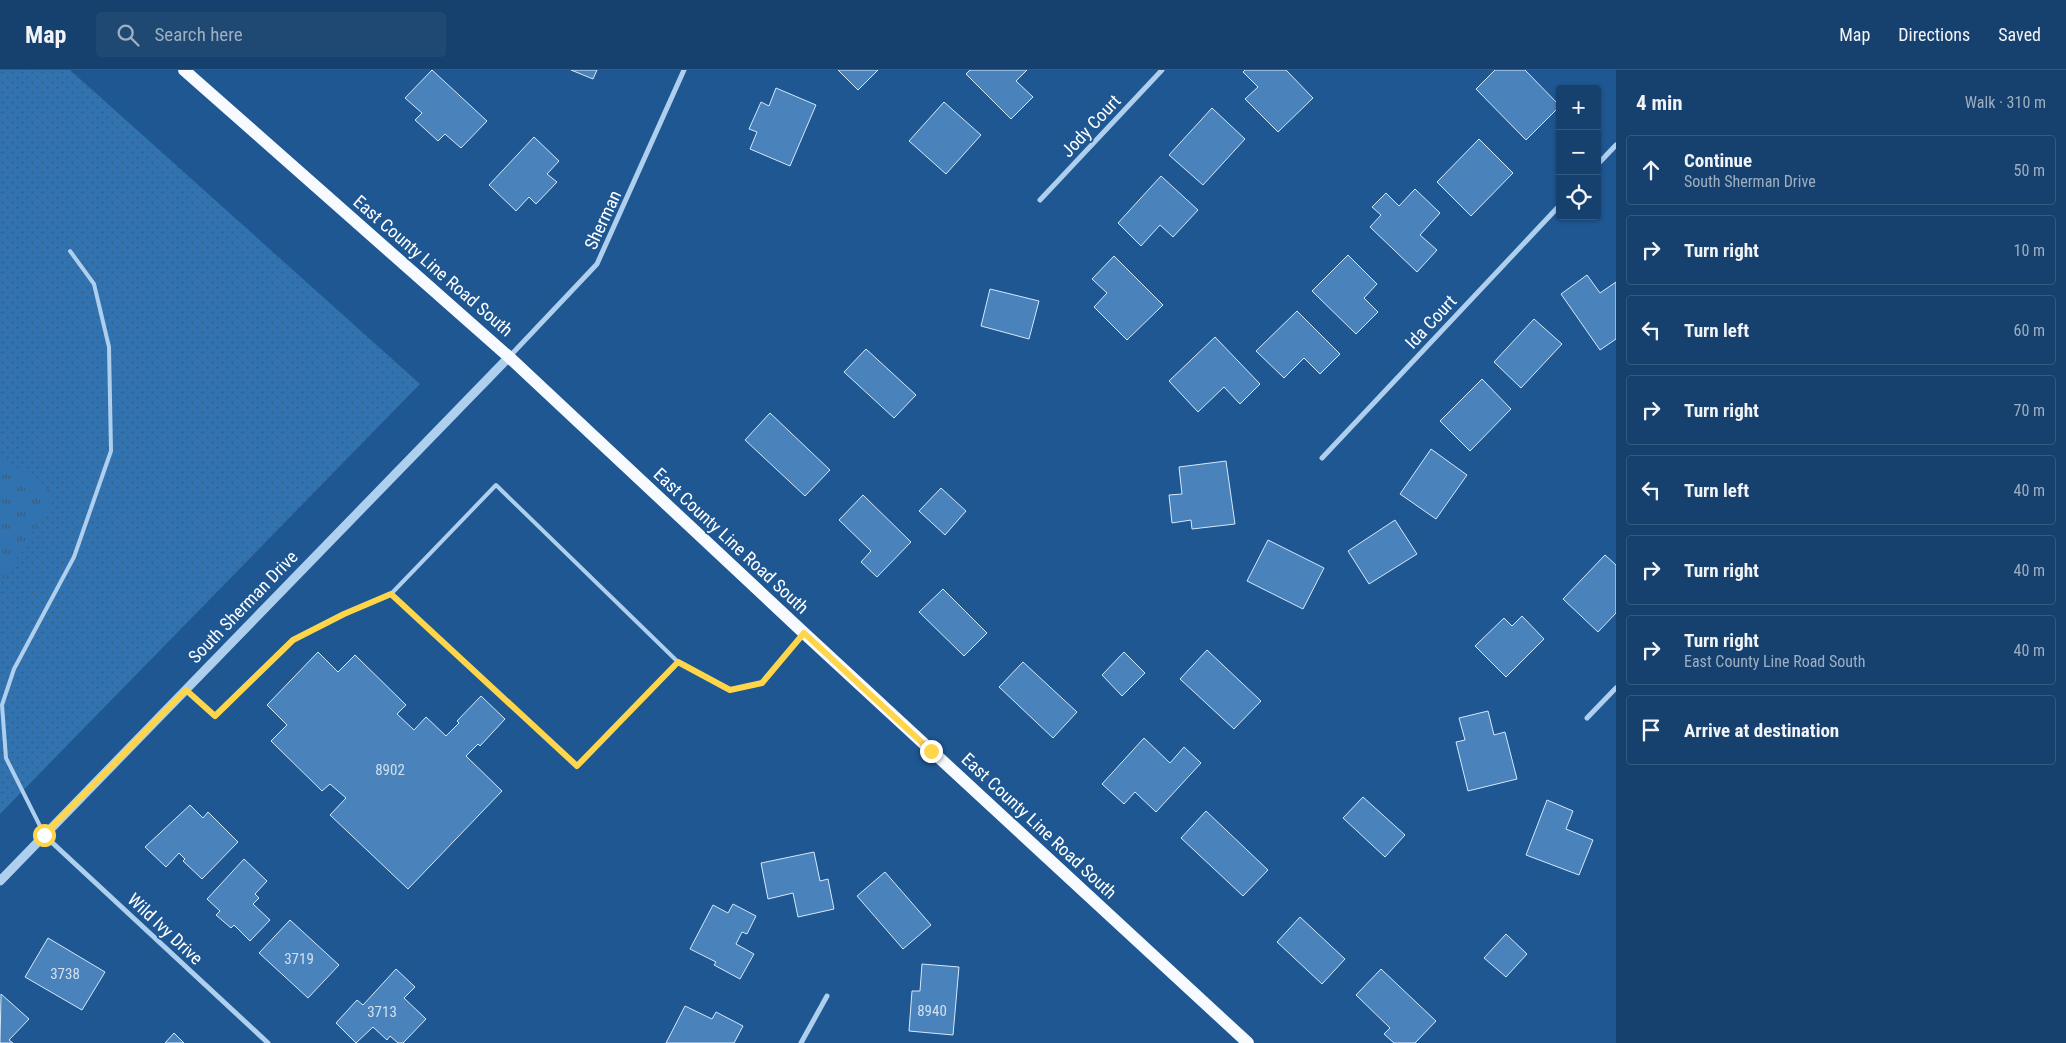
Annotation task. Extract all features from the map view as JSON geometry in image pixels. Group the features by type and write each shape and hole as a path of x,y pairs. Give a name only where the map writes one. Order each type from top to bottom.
{"main road":[{"name":"East County Line Road South","path":"184,70 510,357 804,633 1248,1043"}],"street":[{"name":"Sherman","path":"510,357 597,264 684,70"},
{"name":"Jody Court","path":"1040,200 1162,70"},
{"path":"1601,161 1616,145"},
{"name":"Ida Court","path":"1322,458 1556,209"},
{"name":"South Sherman Drive","path":"0,881 510,357"},
{"path":"1587,718 1616,688"},
{"name":"Wild Ivy Drive","path":"44,835 268,1043"},
{"path":"801,1043 827,996"}],"lane":[{"path":"44,835 6,758 2,705 14,669 74,556 111,452 109,346 94,284 70,251"},
{"path":"186,690 215,716 293,640 344,614 391,594 496,485 678,662 730,690 762,683 804,633"},
{"path":"391,594 577,766 678,662"}],"green space":[{"path":"0,70 70,70 420,384 0,814"},
{"path":"0,456 56,495 0,584"}],"building":[{"path":"432,70 487,121 461,148 445,134 438,141 415,120 422,113 405,98"},
{"path":"571,70 597,70 593,79"},
{"path":"838,70 878,70 858,90"},
{"path":"970,70 1027,70 1016,81 1033,97 1011,119 966,74"},
{"path":"1245,70 1286,70 1313,98 1278,132 1245,99 1258,87 1243,72"},
{"path":"1495,70 1525,70 1556,102 1556,110 1526,140 1476,89"},
{"path":"776,88 816,105 790,166 750,149 757,132 749,129 761,102 769,106"},
{"path":"944,102 981,135 946,174 909,141"},
{"path":"1212,108 1245,139 1203,185 1169,155"},
{"path":"534,137 559,161 547,174 557,182 536,204 529,197 516,211 489,185"},
{"path":"1479,139 1513,173 1471,216 1437,182"},
{"path":"1161,176 1198,210 1173,237 1160,225 1141,246 1118,223"},
{"path":"1415,189 1440,213 1420,235 1437,250 1417,272 1370,227 1381,215 1372,207 1386,193 1399,206"},
{"path":"1348,255 1377,284 1364,298 1378,312 1356,334 1312,291"},
{"path":"1114,256 1163,305 1127,340 1094,307 1107,293 1092,279"},
{"path":"1587,275 1600,293 1616,282 1616,339 1600,350 1561,294"},
{"path":"990,289 1039,301 1029,339 981,326"},
{"path":"1297,311 1340,354 1320,374 1304,358 1284,378 1256,351"},
{"path":"1534,319 1562,344 1521,388 1494,362"},
{"path":"1215,337 1260,384 1240,404 1224,387 1198,412 1169,381"},
{"path":"866,349 916,395 894,418 844,372"},
{"path":"1482,379 1511,409 1470,451 1440,421"},
{"path":"770,413 830,470 805,496 745,440"},
{"path":"1431,449 1467,475 1436,519 1400,494"},
{"path":"1226,461 1235,524 1192,529 1191,520 1172,523 1169,495 1182,494 1179,467"},
{"path":"941,488 966,511 945,535 919,511"},
{"path":"863,495 911,542 877,577 861,562 871,551 839,520"},
{"path":"1395,520 1417,554 1369,584 1348,551"},
{"path":"1268,540 1324,568 1303,609 1247,581"},
{"path":"1605,555 1616,565 1616,613 1598,632 1563,599"},
{"path":"943,589 987,633 964,656 919,612"},
{"path":"1522,616 1544,639 1506,677 1475,646 1504,618 1512,626"},
{"path":"1207,650 1261,701 1234,729 1180,679"},
{"path":"318,652 338,672 355,655 406,705 397,714 414,730 426,717 446,736 459,723 457,721 481,696 505,719 480,746 478,744 466,756 502,791 408,889 330,815 346,798 330,784 322,791 271,741 287,725 267,705"},
{"path":"1124,652 1145,673 1122,696 1102,675"},
{"path":"1023,662 1077,712 1053,738 999,687"},
{"path":"1488,711 1494,735 1505,732 1517,779 1468,791 1456,742 1465,740 1459,718"},
{"path":"1144,738 1170,763 1184,747 1201,763 1156,812 1135,792 1124,804 1102,784"},
{"path":"1363,797 1405,835 1385,857 1343,818"},
{"path":"1547,800 1573,811 1566,829 1593,840 1579,875 1526,855"},
{"path":"190,805 203,818 208,812 238,842 202,879 183,861 185,859 179,853 166,867 145,847"},
{"path":"1206,811 1268,870 1243,896 1181,838"},
{"path":"814,852 820,881 828,879 834,909 798,917 793,893 768,899 761,863"},
{"path":"244,859 267,881 255,894 259,898 253,904 270,920 250,941 234,925 231,928 216,915 220,911 207,899"},
{"path":"885,872 931,925 903,949 857,896"},
{"path":"733,904 756,916 747,934 742,932 736,944 754,954 740,979 714,965 716,962 690,949 713,905 728,913"},
{"path":"1300,917 1345,959 1322,984 1277,942"},
{"path":"290,920 339,965 308,998 259,953"},
{"path":"1506,934 1527,954 1506,977 1484,958"},
{"path":"48,938 105,972 82,1010 25,977"},
{"path":"922,964 959,967 953,1035 909,1031 912,991 920,991"},
{"path":"396,969 415,987 404,998 426,1019 403,1043 398,1043 390,1036 387,1040 373,1027 356,1043 336,1023 357,1000 363,1005"},
{"path":"1381,969 1436,1021 1415,1043 1394,1043 1384,1034 1390,1028 1356,995"},
{"path":"1,994 29,1019 9,1040 13,1043 0,1043"},
{"path":"685,1006 712,1019 716,1012 743,1026 734,1043 666,1043"},
{"path":"174,1033 184,1043 165,1043"}],"route":[{"path":"44,835 186,690 215,716 293,640 344,614 391,594 577,766 678,662 730,690 762,683 804,633 931,751"}]}
